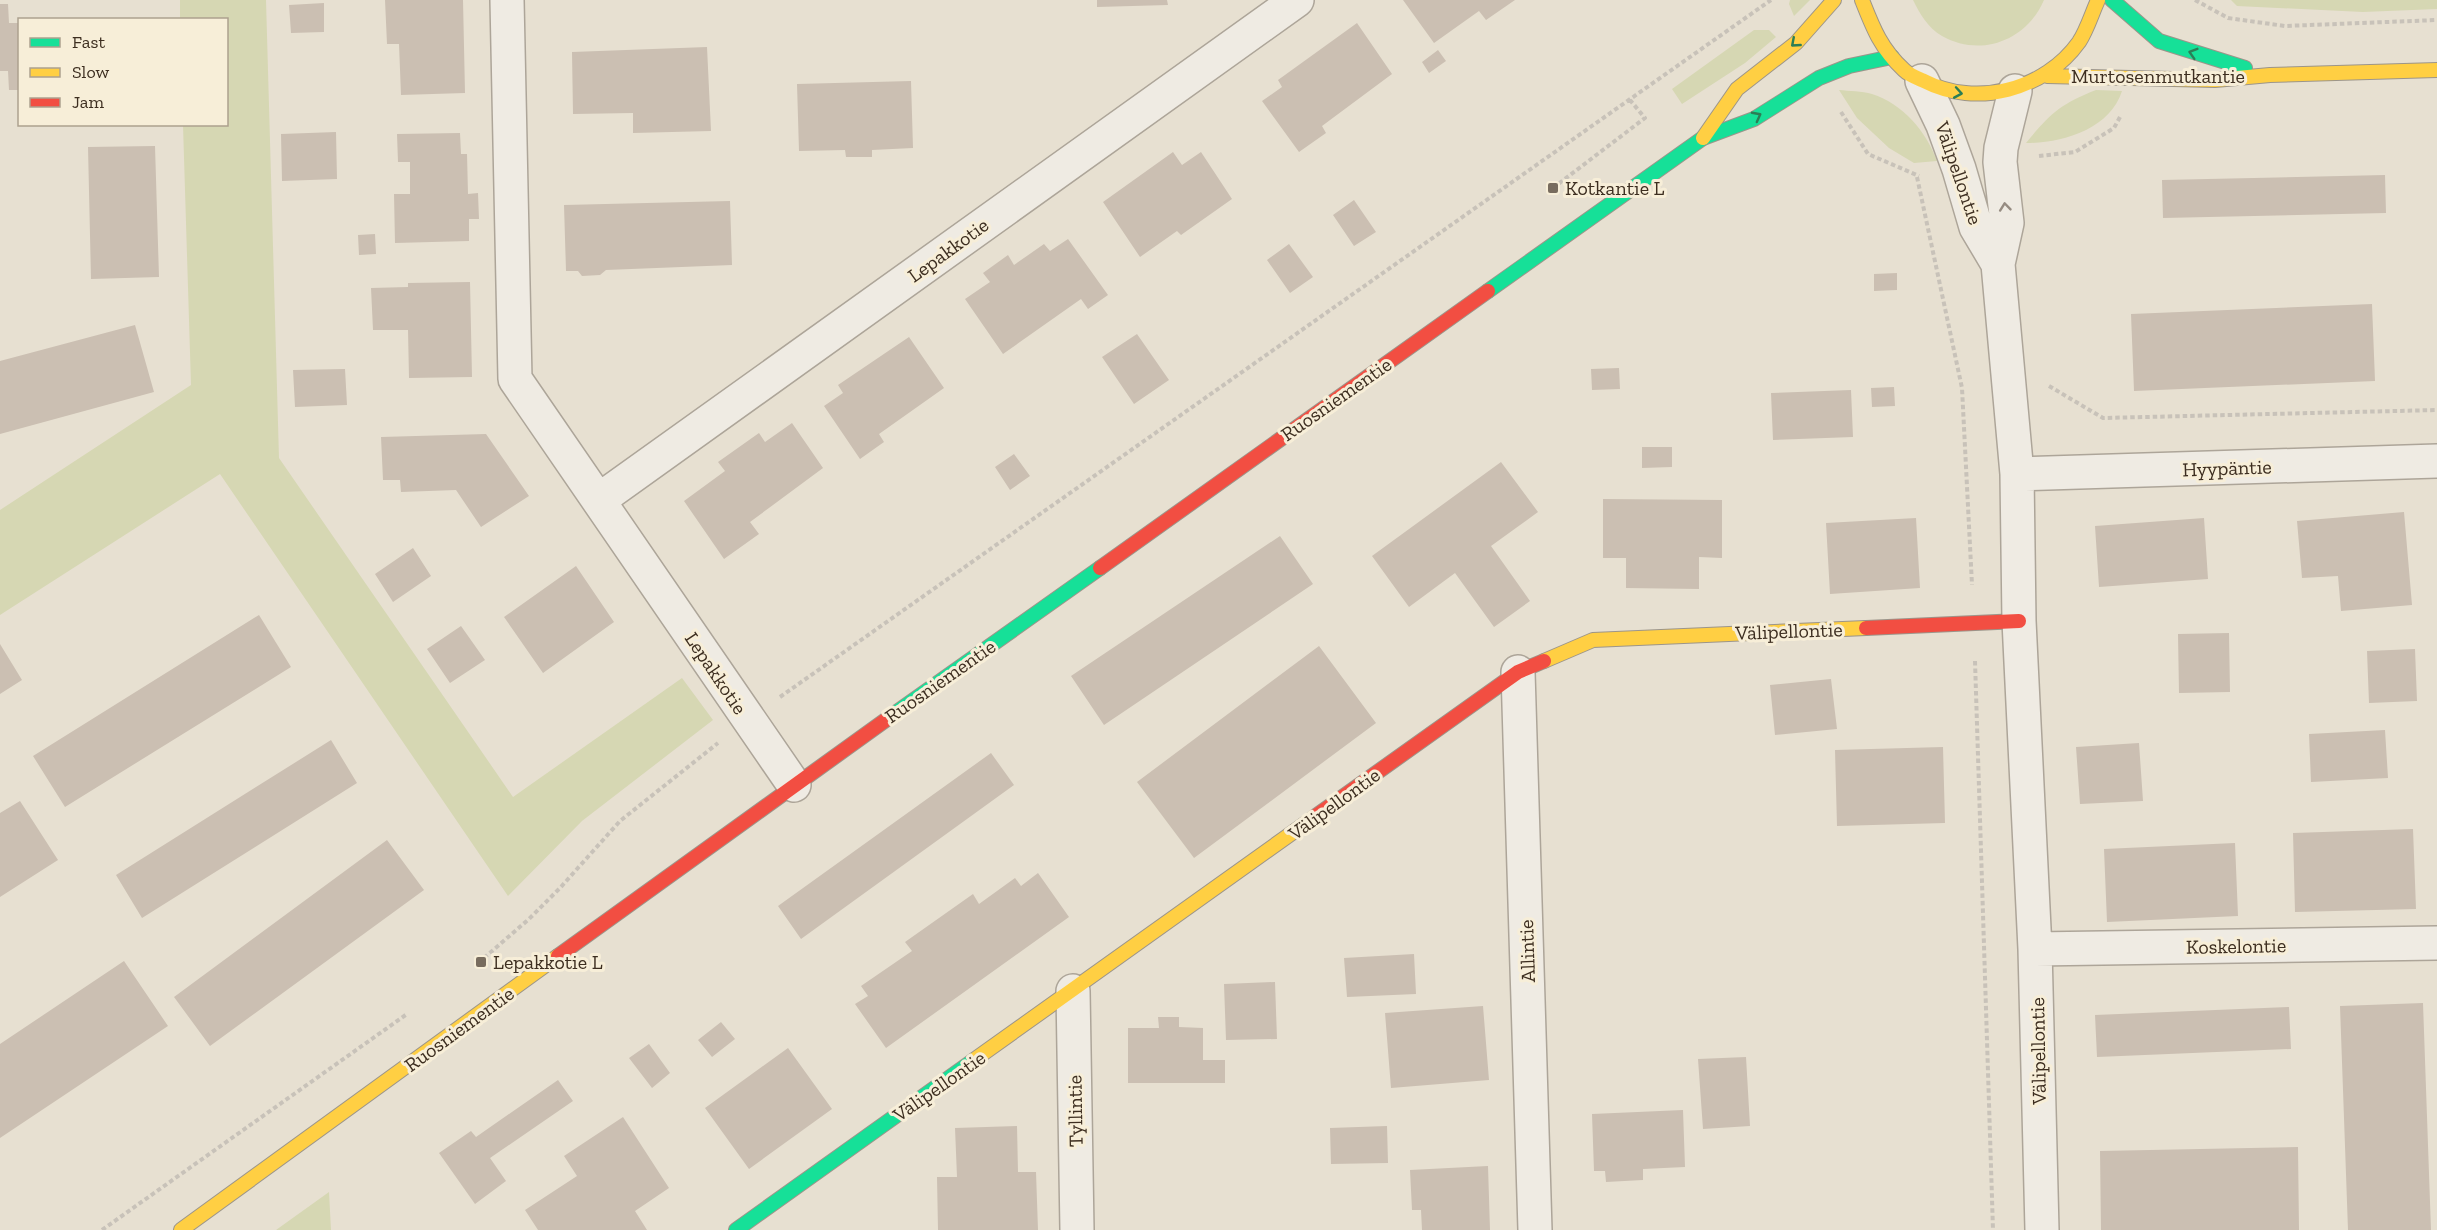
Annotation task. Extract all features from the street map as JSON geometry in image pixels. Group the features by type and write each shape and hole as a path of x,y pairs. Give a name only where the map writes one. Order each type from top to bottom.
{"main road":[{"name":"Ruosniementie","path":"1703,138 1737,89 1797,43 1834,0"},
{"path":"1862,0 1878,41 1892,57 1922,81 1962,95 1988,95 2015,91 2047,76 2070,56 2080,42 2089,27 2098,0"},
{"name":"Murtosenmutkantie","path":"2112,0 2159,41 2270,75"},
{"name":"Ruosniementie","path":"181,1230 794,785 1703,138 1754,119 1820,78 1849,66 1892,57"},
{"name":"Murtosenmutkantie","path":"2047,76 2215,80 2270,75 2437,70"},
{"name":"Välipellontie","path":"736,1230 1518,672 1593,640 2019,621"}],"street":[{"name":"Lepakkotie","path":"507,0 514,379 794,785"},
{"name":"Lepakkotie","path":"599,500 1297,0"},
{"name":"Välipellontie","path":"1922,81 1943,125 1959,169 1976,228 1998,264"},
{"name":"Välipellontie","path":"2015,91 2001,148 2000,162 2007,223 1998,264 2007,385 2017,474 2019,621 2035,949 2042,1230"},
{"name":"Hyypäntie","path":"2017,474 2437,461"},
{"name":"Allintie","path":"1518,672 1535,1230"},
{"name":"Koskelontie","path":"2035,949 2437,943"},
{"name":"Tyllintie","path":"1073,991 1077,1230"}],"path":[{"path":"480,962 529,920 620,821 748,719 1771,0"},
{"path":"2195,0 2228,18 2285,26 2437,20"},
{"path":"1553,188 1645,118 1630,100"},
{"path":"1917,177 1962,388 1974,623 1993,1230"},
{"path":"1962,388 2046,384 2103,418 2437,410"},
{"path":"102,1230 413,1010"}],"green space":[{"path":"180,0 266,0 279,458 513,797 682,678 713,720 582,821 508,896 220,474 0,615 0,510 191,385 183,126 228,126 228,18 180,18"},
{"path":"1790,0 1810,0 1794,16 1789,4"},
{"path":"1913,0 2044,0 2036,14 2015,35 1987,45 1972,45 1957,42 1937,33 1925,20"},
{"path":"2231,0 2437,0 2437,9 2363,12 2237,6"},
{"path":"1754,30 1769,30 1776,37 1745,63 1682,104 1672,89"},
{"path":"1839,90 1872,94 1894,104 1920,129 1937,161 1914,163 1889,148 1857,118"},
{"path":"2096,90 2122,91 2116,104 2096,124 2069,137 2026,143 2042,124 2064,105"},
{"path":"329,1192 331,1230 276,1230"}],"building":[{"path":"385,0 463,0 465,93 401,95 399,44 387,44"},
{"path":"1097,0 1167,0 1168,5 1097,7"},
{"path":"1403,0 1515,0 1486,20 1479,11 1434,43"},
{"path":"324,3 324,32 291,33 289,5"},
{"path":"0,4 8,4 9,23 18,23 18,90 9,90 8,71 0,71"},
{"path":"1357,23 1392,74 1322,126 1326,133 1299,152 1262,101 1282,87 1278,80"},
{"path":"707,47 711,131 633,133 633,113 573,114 572,52"},
{"path":"1438,50 1446,61 1429,73 1422,62"},
{"path":"911,81 913,148 872,150 872,157 846,157 845,150 799,151 797,84"},
{"path":"336,132 337,179 282,181 281,134"},
{"path":"460,133 461,154 467,154 468,194 478,193 479,219 469,219 469,241 395,243 394,194 410,194 410,162 398,162 397,134"},
{"path":"155,146 159,277 91,279 88,147"},
{"path":"1173,152 1182,165 1201,152 1232,199 1181,235 1177,231 1140,257 1103,202"},
{"path":"2385,175 2386,213 2163,218 2162,180"},
{"path":"1354,200 1376,232 1354,246 1333,215"},
{"path":"730,201 732,265 606,270 600,275 582,276 578,271 566,271 564,205"},
{"path":"375,234 376,254 359,255 358,235"},
{"path":"1068,239 1108,295 1088,309 1081,299 1003,354 965,299 990,282 983,273 1008,255 1014,265 1044,244 1050,251"},
{"path":"1289,244 1313,277 1290,293 1267,260"},
{"path":"1897,273 1897,290 1874,291 1874,274"},
{"path":"470,282 472,377 409,378 408,330 373,330 371,288 408,287 408,283"},
{"path":"2372,304 2375,381 2134,391 2131,314"},
{"path":"135,325 154,392 0,434 0,361"},
{"path":"1137,334 1169,380 1134,404 1102,357"},
{"path":"909,337 944,388 879,434 884,442 860,459 824,406 843,393 838,385"},
{"path":"1619,368 1620,389 1592,390 1591,369"},
{"path":"345,369 347,405 295,407 293,370"},
{"path":"1894,387 1895,406 1872,407 1871,388"},
{"path":"1851,390 1853,437 1773,440 1771,393"},
{"path":"792,423 823,468 750,522 759,534 724,559 684,501 725,471 718,462 759,433 765,442"},
{"path":"486,434 529,496 481,527 456,490 401,492 400,480 383,480 381,437"},
{"path":"1642,447 1672,447 1672,467 1642,468"},
{"path":"1014,454 1030,476 1010,490 995,467"},
{"path":"1501,462 1538,512 1491,546 1530,601 1494,627 1455,573 1409,607 1372,556"},
{"path":"1603,499 1722,500 1722,558 1699,557 1699,589 1626,588 1626,558 1603,558"},
{"path":"2404,512 2412,605 2341,611 2338,576 2302,578 2297,521"},
{"path":"1916,518 1920,588 1830,594 1826,523"},
{"path":"2204,518 2208,579 2099,587 2095,526"},
{"path":"1280,536 1313,584 1104,725 1071,676"},
{"path":"413,548 431,576 393,602 375,574"},
{"path":"576,566 614,622 543,673 504,617"},
{"path":"259,615 291,667 65,807 33,756"},
{"path":"461,626 485,660 450,683 427,649"},
{"path":"2229,633 2230,692 2179,693 2178,634"},
{"path":"0,644 22,680 0,694"},
{"path":"1319,646 1376,723 1194,858 1137,782"},
{"path":"2415,649 2417,701 2369,703 2367,651"},
{"path":"1831,679 1837,729 1775,735 1770,685"},
{"path":"2385,730 2388,778 2311,782 2309,734"},
{"path":"331,740 357,783 142,918 116,875"},
{"path":"2139,743 2143,801 2080,804 2076,747"},
{"path":"1943,747 1945,823 1837,826 1835,750"},
{"path":"991,753 1014,785 801,939 778,906"},
{"path":"20,801 58,860 0,897 0,813"},
{"path":"2413,829 2416,909 2295,912 2293,833"},
{"path":"387,840 424,890 210,1046 174,997"},
{"path":"2235,843 2238,916 2107,922 2104,849"},
{"path":"1038,873 1069,917 886,1048 855,1004 868,996 861,986 912,951 905,942 973,894 979,904 1015,878 1021,886"},
{"path":"1414,954 1416,994 1347,997 1344,958"},
{"path":"124,961 168,1026 0,1138 0,1044"},
{"path":"1275,982 1277,1039 1226,1040 1224,984"},
{"path":"2423,1003 2431,1230 2348,1230 2340,1006"},
{"path":"1483,1006 1489,1080 1391,1088 1385,1013"},
{"path":"2289,1007 2291,1049 2097,1057 2095,1015"},
{"path":"1158,1017 1179,1017 1179,1027 1203,1028 1203,1060 1225,1060 1225,1083 1128,1083 1128,1028 1159,1028"},
{"path":"721,1022 735,1039 712,1057 698,1040"},
{"path":"649,1044 670,1073 652,1088 629,1058"},
{"path":"788,1048 832,1109 749,1169 705,1108"},
{"path":"1746,1057 1750,1126 1703,1129 1698,1059"},
{"path":"558,1080 573,1101 490,1158 506,1181 475,1204 439,1153 471,1131 476,1137"},
{"path":"1683,1110 1685,1167 1643,1169 1643,1180 1606,1182 1605,1171 1594,1171 1592,1114"},
{"path":"623,1117 669,1188 635,1211 647,1230 538,1230 525,1210 577,1176 564,1156"},
{"path":"1017,1126 1018,1172 1036,1172 1038,1230 938,1230 937,1177 957,1177 955,1128"},
{"path":"1387,1126 1388,1163 1331,1164 1330,1128"},
{"path":"2298,1147 2299,1230 2101,1230 2100,1151"},
{"path":"1488,1166 1490,1230 1422,1230 1421,1210 1412,1210 1410,1170"}],"traffic: fast":[{"path":"2112,0 2159,41 2245,68"},
{"path":"1488,291 1703,138 1754,119 1819,78 1849,66 1892,57"},
{"path":"894,714 1100,568"},
{"path":"736,1230 974,1060"}],"traffic: slow":[{"path":"1703,138 1737,89 1796,43 1834,0"},
{"path":"1862,0 1884,46 1906,72 1944,89 1965,93 2008,90 2029,83 2048,72 2065,59 2079,42 2098,0"},
{"path":"2047,76 2215,80 2270,75 2437,70"},
{"path":"1544,661 1593,640 1866,628"},
{"path":"974,1060 1306,823"},
{"path":"181,1230 558,956"}],"traffic: jam":[{"path":"1100,568 1488,291"},
{"path":"1866,628 2019,621"},
{"path":"1306,823 1518,672 1544,661"},
{"path":"558,956 894,714"}],"place":[{"name":"Kotkantie L","path":"1553,188"},
{"name":"Lepakkotie L","path":"481,962"}]}
